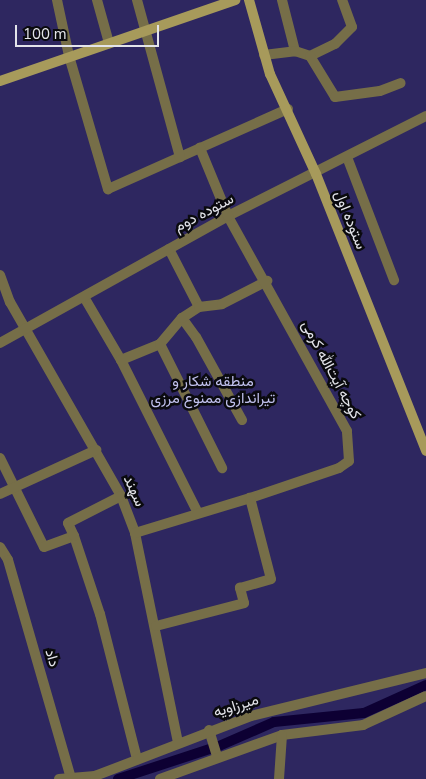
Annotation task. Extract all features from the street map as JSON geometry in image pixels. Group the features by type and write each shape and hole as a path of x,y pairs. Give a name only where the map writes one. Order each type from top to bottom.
{"street":[{"path":"58,0 69,56 108,189 288,109"},
{"path":"98,0 109,43"},
{"path":"137,0 180,157"},
{"path":"0,81 234,0"},
{"name":"ستوده اول","path":"249,0 270,74 288,109 316,174 426,452"},
{"path":"282,0 295,51"},
{"path":"310,56 335,44 352,27 342,0"},
{"path":"264,55 295,51 310,56 335,97 380,91 401,83"},
{"name":"ستوده دوم","path":"0,343 228,216 316,174 426,116"},
{"name":"کوچه آیت‌الله کرمی","path":"135,533 250,498 339,468 349,461 350,449 347,431 267,281 228,216 200,148"},
{"path":"347,157 394,280"},
{"path":"169,249 199,308"},
{"name":"سهند","path":"0,275 26,330 121,496 135,533 156,626 178,742"},
{"path":"121,360 160,344 182,318 199,308 222,304 267,281"},
{"path":"84,297 121,360 198,514"},
{"path":"182,318 196,337 242,420"},
{"path":"160,344 222,468"},
{"path":"0,494 96,450"},
{"path":"0,458 44,548 74,536"},
{"path":"121,496 68,523 100,614 137,759"},
{"path":"156,626 244,603 240,588 271,579 250,498"},
{"name":"داد","path":"0,547 8,560 71,778"},
{"name":"میرزاویه","path":"59,779 95,776 178,742 211,735 251,716 426,673"},
{"path":"163,778 217,754 282,735 364,725 426,696"},
{"path":"211,735 217,754"},
{"path":"278,779 282,735"}],"green space":[{"name":"منطقه شکار و تیراندازی ممنوع مرزی","path":"0,0 426,0 426,779 0,779"}],"waterway":[{"path":"118,779 219,746 274,722 364,713 426,685"}]}
